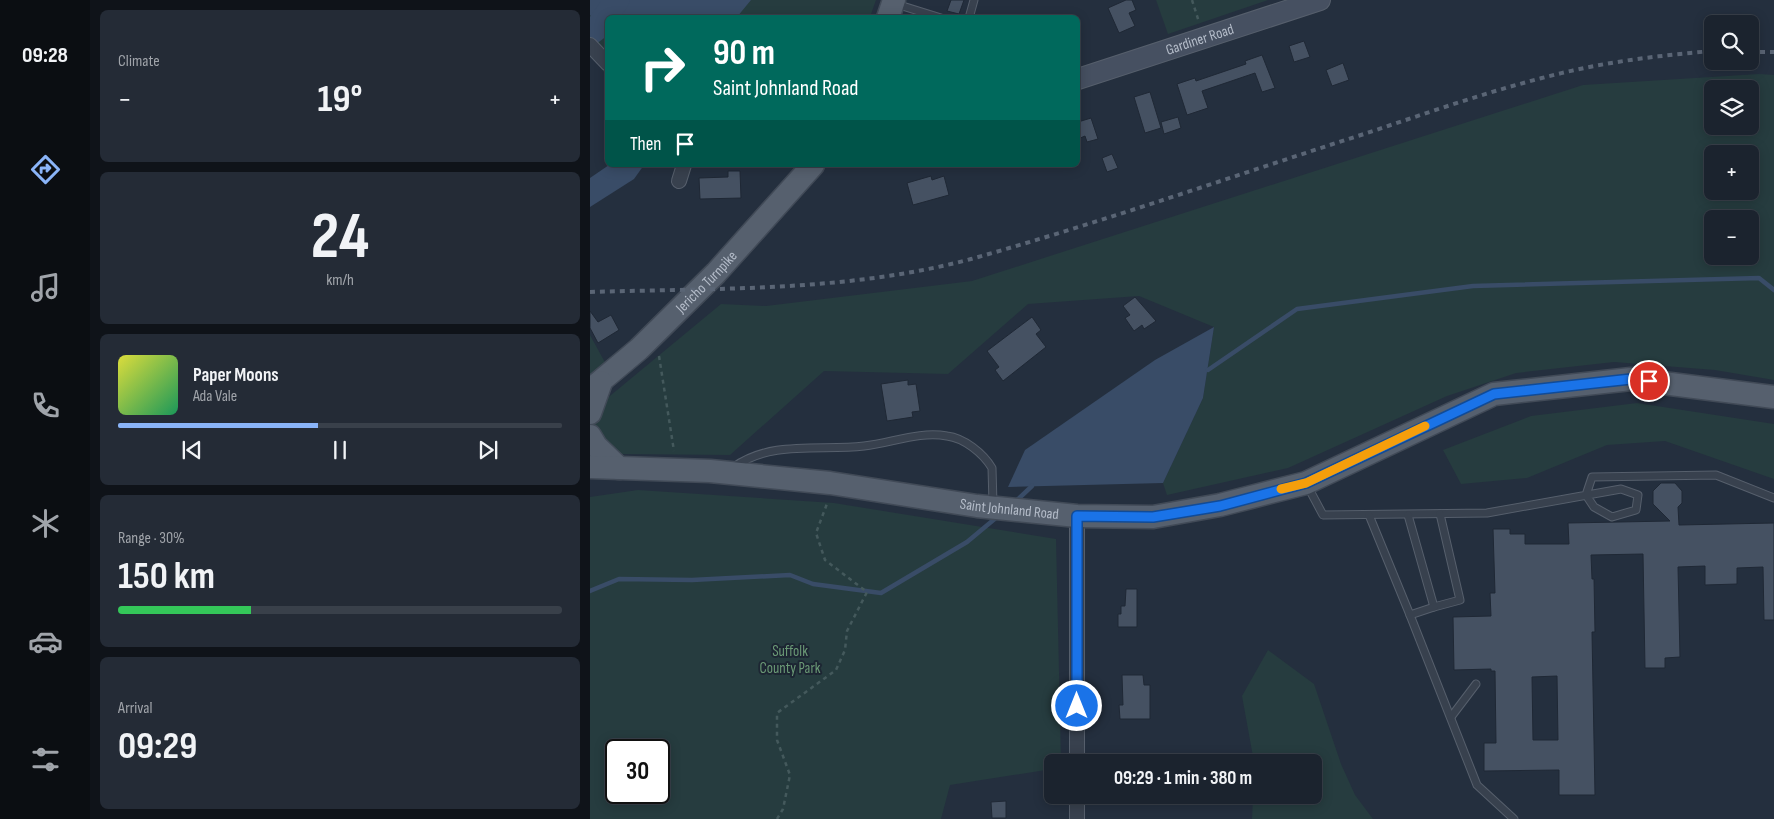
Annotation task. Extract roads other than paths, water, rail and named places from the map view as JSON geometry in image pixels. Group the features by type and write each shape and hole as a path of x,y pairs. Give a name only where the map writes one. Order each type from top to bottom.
{"main road":[{"name":"Gardiner Road","path":"1080,78 1320,0"},
{"name":"Jericho Turnpike","path":"595,386 639,349 716,273 810,167"},
{"name":"Saint Johnland Road","path":"590,467 726,473 830,484 984,507 1077,516 1153,517 1220,506 1306,483 1494,394 1631,379 1774,397"},
{"path":"590,413 595,386"},
{"path":"590,436 596,446 619,468"},
{"name":"Saint Johnland Road","path":"590,476 854,495 910,496"}],"street":[{"path":"593,49 605,61"},
{"path":"679,181 683,167"},
{"path":"1077,516 1077,754"},
{"path":"1077,804 1077,819"}],"lane":[{"path":"970,15 974,0"},
{"path":"892,7 928,15"},
{"path":"726,473 748,457 767,452 801,448 863,446 926,434 949,436 976,449 992,468 984,507"},
{"path":"1586,495 1592,477 1716,475 1774,498"},
{"path":"1306,483 1323,515 1487,513 1586,495 1621,489 1638,495 1636,510 1612,517 1594,507 1586,495"},
{"path":"1408,514 1434,607"},
{"path":"1410,615 1460,600 1440,514"},
{"path":"1369,515 1477,785 1514,819"},
{"path":"1451,717 1476,684"}],"water":[{"path":"590,0 751,0 739,15 605,15 605,30 590,15"},
{"path":"606,167 643,167 634,179 590,207 590,178"},
{"path":"1214,327 1203,398 1163,483 1008,487 1025,450 1155,360"}],"waterway":[{"path":"606,15 617,0"},
{"path":"590,33 598,27 605,17"},
{"path":"1208,370 1297,309 1473,286 1759,278 1774,290"},
{"path":"1015,502 1032,486"},
{"path":"590,591 619,579 692,580 790,575 813,584 881,593 967,542 997,517"}],"railway":[{"path":"590,292 733,289 830,283 924,270 971,259 1070,230 1495,91 1609,63 1704,52"},
{"path":"1759,52 1774,52"}],"park label":[{"name":"Suffolk County Park","path":"790,660"}]}
